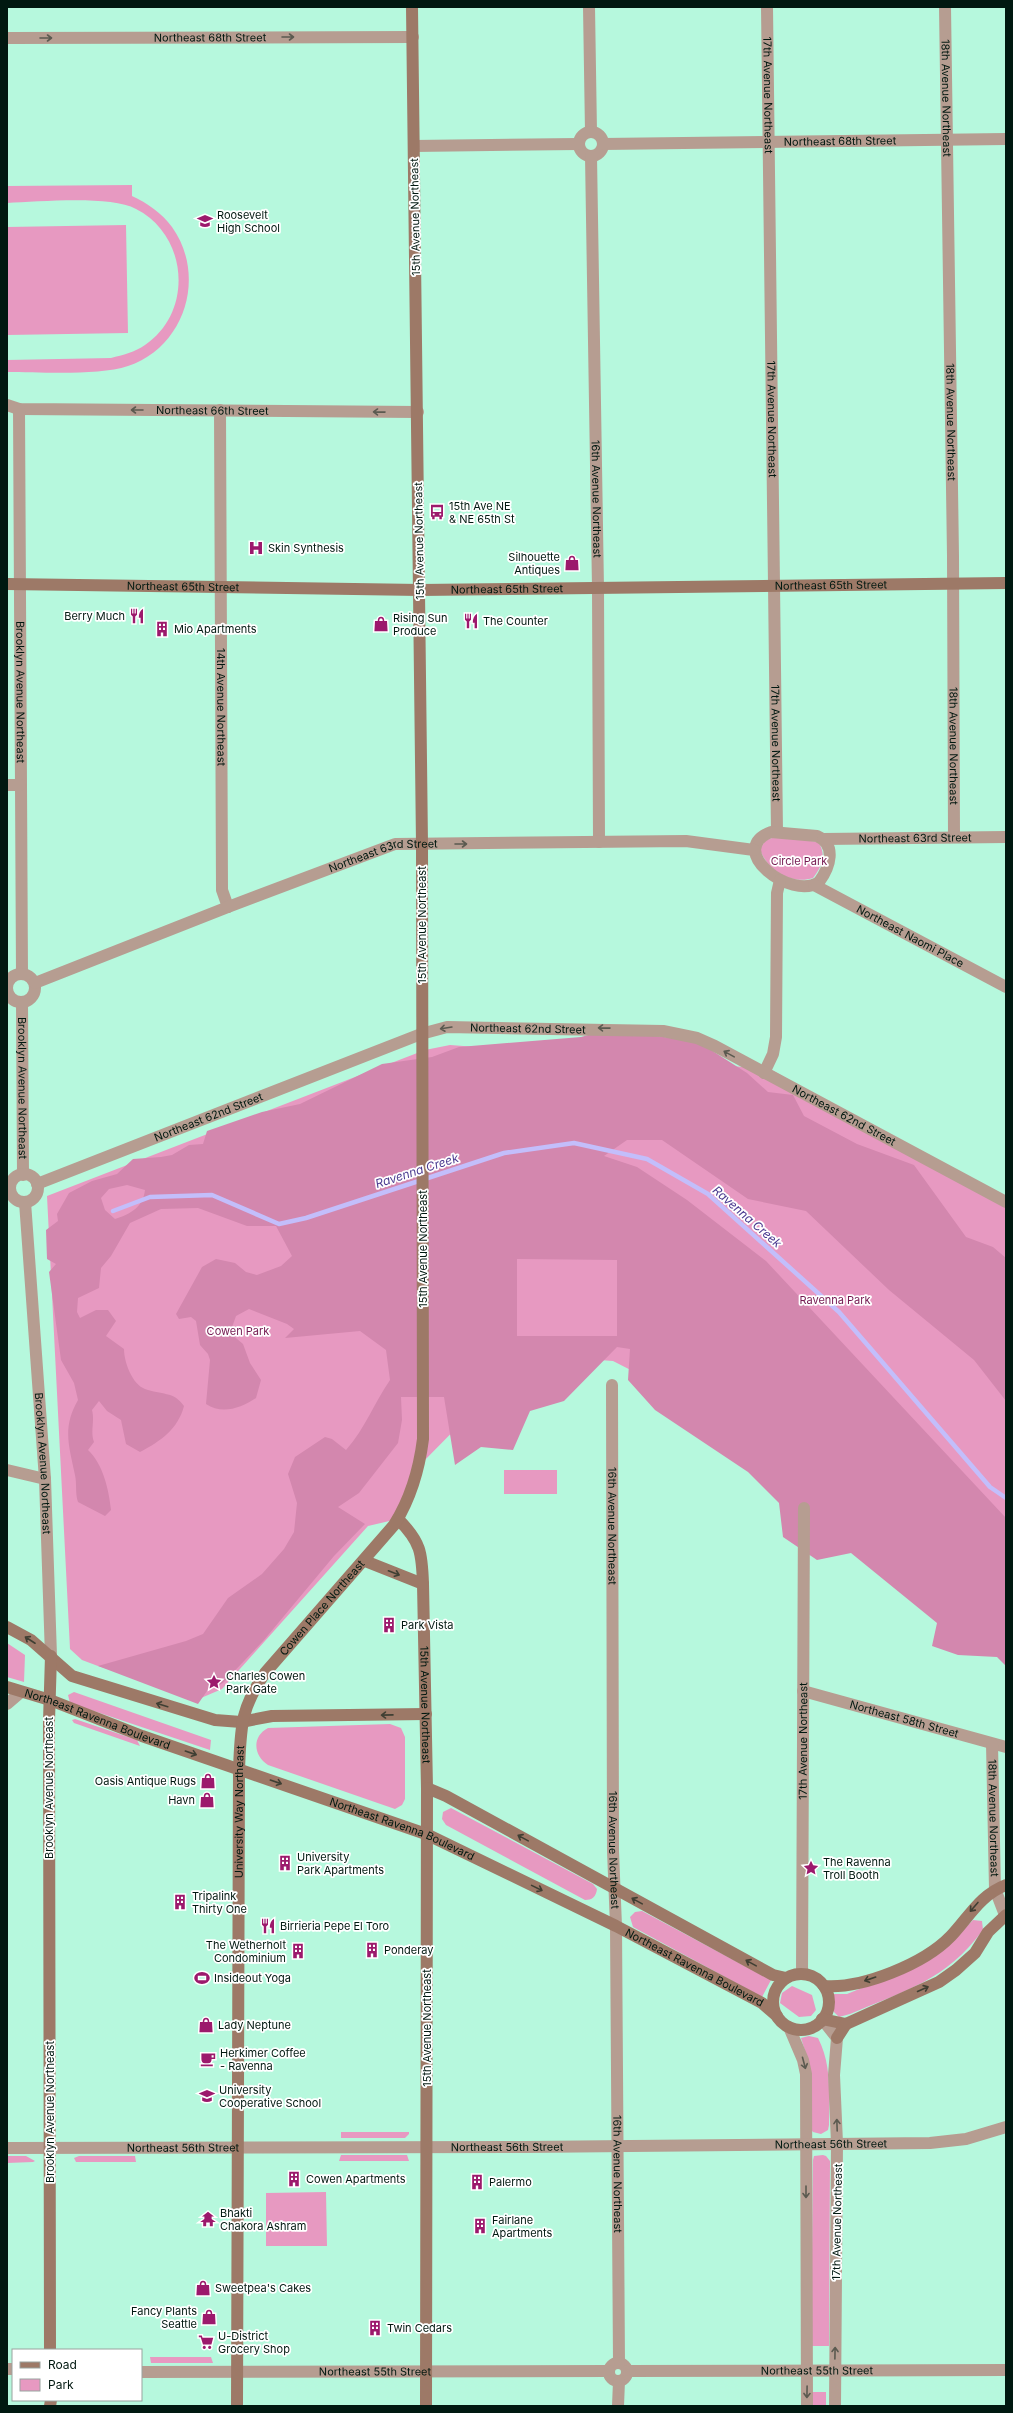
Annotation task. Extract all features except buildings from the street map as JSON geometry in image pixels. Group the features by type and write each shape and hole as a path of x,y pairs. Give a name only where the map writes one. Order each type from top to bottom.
{"main road":[{"name":"15th Avenue Northeast","path":"412,7 422,844 421,1034 423,1412 419,1466 409,1499 398,1519 418,1543 422,1556 423,1584 427,1788 428,2146 426,2406"},
{"name":"Northeast 65th Street","path":"7,584 420,590 776,587 1006,583"},
{"name":"Cowen Place Northeast","path":"241,1722 250,1694 265,1673 365,1561 398,1519"},
{"path":"365,1561 423,1584"},
{"path":"7,1627 31,1640 51,1656 66,1673 89,1683 200,1717 241,1722 272,1716 426,1714"},
{"name":"Brooklyn Avenue Northeast","path":"50,2349 51,1656"},
{"name":"Northeast Ravenna Boulevard","path":"7,1687 50,1700 142,1736 426,1834 616,1926 762,2003 777,2016"},
{"name":"University Way Northeast","path":"237,2406 239,1769 241,1722"},
{"path":"427,1788 439,1792 773,1975 786,1978 802,1974 811,1976 824,1986 829,1999 826,2013 822,2020 815,2026 804,2030 789,2027 777,2016 773,2006 774,1993 786,1978"},
{"path":"824,1986 840,1987 857,1984 890,1972 932,1952 951,1936 979,1902 1001,1887"},
{"path":"837,2038 846,2024 939,1982 956,1970 975,1953 988,1932 1006,1915"},
{"path":"822,2020 846,2024"}],"street":[{"path":"589,7 591,132"},
{"name":"17th Avenue Northeast","path":"767,7 776,587 777,832"},
{"name":"18th Avenue Northeast","path":"945,7 953,584 954,837"},
{"name":"Northeast 68th Street","path":"7,38 413,37"},
{"path":"591,132 598,135 603,144 599,154 591,156 581,152 578,144 583,135 591,132"},
{"name":"Northeast 68th Street","path":"603,144 1006,140"},
{"path":"414,146 578,144"},
{"name":"16th Avenue Northeast","path":"591,156 598,588 599,842"},
{"name":"Northeast 66th Street","path":"7,405 19,409 418,412"},
{"name":"Brooklyn Avenue Northeast","path":"19,409 22,974"},
{"name":"14th Avenue Northeast","path":"220,410 222,890 228,907"},
{"path":"7,785 20,784"},
{"path":"777,832 792,835 817,836 824,839 830,851 830,858 822,878 814,885 797,886 780,880 758,861 754,850 761,837 777,832"},
{"name":"Northeast 63rd Street","path":"824,839 1006,837"},
{"name":"Northeast 63rd Street","path":"35,983 228,907 395,844 686,841 754,850"},
{"path":"764,1073 773,1054 776,1037 777,893 780,880"},
{"name":"Northeast Naomi Place","path":"814,885 1006,987"},
{"path":"22,974 29,976 35,983 33,996 22,1002 12,999 7,989 12,978 22,974"},
{"name":"Brooklyn Avenue Northeast","path":"22,1002 23,1174"},
{"name":"Northeast 62nd Street","path":"37,1184 421,1034 447,1027 663,1031 697,1038 1006,1202"},
{"path":"23,1174 34,1178 37,1184 36,1196 25,1202 16,1200 9,1189 14,1179 23,1174"},
{"name":"Brooklyn Avenue Northeast","path":"25,1202 45,1479 51,1656"},
{"name":"16th Avenue Northeast","path":"612,1386 614,1888 616,1926 617,2145 623,2367"},
{"path":"7,1470 45,1479"},
{"name":"17th Avenue Northeast","path":"802,1974 804,1508"},
{"name":"Northeast 58th Street","path":"803,1691 1006,1747"},
{"path":"7,1704 21,1692"},
{"name":"18th Avenue Northeast","path":"992,1744 1001,1887 1006,1915"},
{"path":"822,2020 837,2038"},
{"path":"789,2027 803,2060 806,2074 807,2406"},
{"name":"17th Avenue Northeast","path":"835,2406 837,2143 834,2075 837,2038"},
{"name":"Northeast 56th Street","path":"7,2148 948,2142 966,2139 1006,2127"},
{"path":"611,2366 623,2367 626,2377 618,2381 611,2377 609,2371 611,2366"},
{"name":"Northeast 55th Street","path":"623,2367 807,2372 1006,2370"},
{"name":"Northeast 55th Street","path":"142,2372 426,2373 609,2371"},
{"path":"618,2381 618,2406"}],"green space":[{"path":"132,185 132,196 149,205 164,217 172,227 182,246 188,267 188,288 184,308 176,327 164,343 148,357 128,366 116,369 85,372 7,372 7,360 111,358 120,356 145,345 161,331 172,313 177,294 178,274 175,255 166,237 153,221 136,209 109,202 74,200 7,203 7,186"},
{"path":"126,225 128,333 7,335 7,227"},
{"name":"Circle Park","path":"783,837 818,842 823,856 821,865 813,878 797,880 789,878 775,870 764,858 760,850 766,840"},
{"path":"450,1045 770,1069 1006,1200 1006,1638 662,1386 613,1361 573,1358 485,1399 419,1466 398,1519 368,1526 222,1689 201,1698 98,1666 82,1660 70,1649 47,1196 425,1050"},
{"path":"504,1470 557,1470 557,1494 504,1494"},
{"path":"7,1643 25,1655 24,1682 7,1677"},
{"path":"74,1692 211,1740 210,1750 70,1703 68,1695"},
{"path":"75,1719 137,1740 140,1746 74,1723 72,1720"},
{"path":"390,1724 401,1728 405,1737 405,1799 402,1805 395,1809 268,1765 263,1761 257,1752 256,1746 259,1736 268,1728"},
{"path":"451,1808 593,1884 597,1889 595,1896 592,1899 585,1900 446,1825 442,1819 443,1812"},
{"path":"642,1911 771,1980 762,1997 633,1927 630,1917 635,1912"},
{"path":"973,1920 982,1921 983,1930 969,1947 939,1973 907,1990 850,2014 839,2017 833,2011 830,1994 847,1994 904,1971 949,1945"},
{"path":"792,1986 812,1995 816,2010 811,2016 799,2017 780,2003 782,1993"},
{"path":"809,2036 818,2038 828,2069 829,2125 828,2130 821,2134 813,2132 810,2128 806,2054 801,2038"},
{"path":"341,2132 409,2132 409,2134 405,2138 341,2138"},
{"path":"341,2155 407,2155 409,2161 339,2161"},
{"path":"823,2155 830,2161 829,2346 811,2346 813,2160 814,2156"},
{"path":"7,2156 26,2156 35,2161 7,2163"},
{"path":"79,2156 135,2156 136,2162 76,2162 74,2158"},
{"path":"326,2192 327,2246 266,2246 266,2193"},
{"path":"150,2357 211,2357 213,2363 151,2363"},
{"path":"808,2392 826,2392 826,2406 808,2406"}],"shaded area":[{"path":"606,1030 697,1041 747,1073 768,1092 793,1095 804,1116 857,1144 914,1165 966,1237 993,1247 1006,1258 1006,1401 974,1360 889,1290 806,1211 748,1199 662,1140 627,1140 604,1156 637,1167 687,1200 766,1261 1006,1518 1006,1666 997,1657 958,1655 932,1646 937,1623 851,1553 817,1560 783,1537 779,1503 748,1472 655,1410 628,1380 630,1349 617,1347 564,1401 530,1411 513,1450 481,1447 455,1465 444,1397 401,1397 402,1420 398,1443 359,1493 338,1507 365,1524 334,1556 264,1640 223,1683 207,1691 198,1704 98,1666 186,1641 203,1634 228,1598 262,1574 284,1549 294,1532 297,1503 288,1474 295,1457 325,1437 332,1439 346,1450 359,1433 390,1380 386,1350 360,1331 285,1338 294,1329 287,1324 249,1309 236,1316 230,1333 243,1344 250,1363 261,1380 256,1398 244,1405 225,1410 206,1404 210,1360 208,1354 200,1345 196,1321 191,1317 179,1319 176,1314 202,1267 216,1259 235,1263 246,1272 257,1275 281,1266 292,1256 276,1226 247,1226 198,1208 161,1209 130,1223 111,1256 101,1268 99,1288 78,1298 77,1312 80,1318 96,1310 108,1310 116,1321 106,1336 124,1349 127,1366 136,1382 145,1389 167,1394 176,1398 184,1406 178,1421 168,1434 140,1452 126,1444 121,1420 107,1411 99,1401 92,1410 92,1434 94,1442 88,1450 98,1462 109,1494 111,1510 105,1516 78,1502 76,1478 69,1446 68,1428 73,1410 78,1400 74,1383 61,1360 49,1272 56,1264 47,1259 46,1230 58,1221 57,1214 69,1193 92,1181 117,1174 133,1159 172,1155 189,1145 203,1144 207,1131 262,1112 300,1104 382,1064 432,1057 459,1047 581,1037","holes":["127,1185 145,1190 144,1196 142,1201 135,1209 126,1215 115,1219 105,1210 101,1198 109,1189","517,1259 617,1260 617,1336 517,1336"]}],"waterway":[{"name":"Ravenna Creek","path":"113,1211 150,1197 212,1195 279,1224 306,1218 504,1153 574,1143 647,1159 708,1194 839,1312 990,1487 1006,1498"}],"place":[{"name":"Roosevelt High School","path":"205,221"},
{"name":"15th Ave NE & NE 65th St","path":"437,512"},
{"name":"Skin Synthesis","path":"256,548"},
{"name":"Silhouette Antiques","path":"572,563"},
{"name":"Berry Much","path":"137,616"},
{"name":"The Counter","path":"471,621"},
{"name":"Rising Sun Produce","path":"381,624"},
{"name":"Mio Apartments","path":"162,629"},
{"name":"Park Vista","path":"389,1625"},
{"name":"Charles Cowen Park Gate","path":"214,1682"},
{"name":"Oasis Antique Rugs","path":"208,1781"},
{"name":"Havn","path":"207,1800"},
{"name":"University Park Apartments","path":"285,1863"},
{"name":"The Ravenna Troll Booth","path":"811,1868"},
{"name":"Tripalink Thirty One","path":"180,1902"},
{"name":"Birrieria Pepe El Toro","path":"268,1926"},
{"name":"Ponderay","path":"372,1950"},
{"name":"The Wetherholt Condominium","path":"298,1951"},
{"name":"Insideout Yoga","path":"202,1978"},
{"name":"Lady Neptune","path":"206,2025"},
{"name":"Herkimer Coffee - Ravenna","path":"208,2059"},
{"name":"University Cooperative School","path":"207,2096"},
{"name":"Cowen Apartments","path":"294,2179"},
{"name":"Palermo","path":"477,2182"},
{"name":"Bhakti Chakora Ashram","path":"208,2219"},
{"name":"Fairlane Apartments","path":"480,2226"},
{"name":"Sweetpea's Cakes","path":"203,2288"},
{"name":"Fancy Plants Seattle","path":"209,2317"},
{"name":"Twin Cedars","path":"375,2328"},
{"name":"U-District Grocery Shop","path":"206,2342"}],"park label":[{"name":"Ravenna Park","path":"835,1300"},
{"name":"Cowen Park","path":"238,1331"}]}
